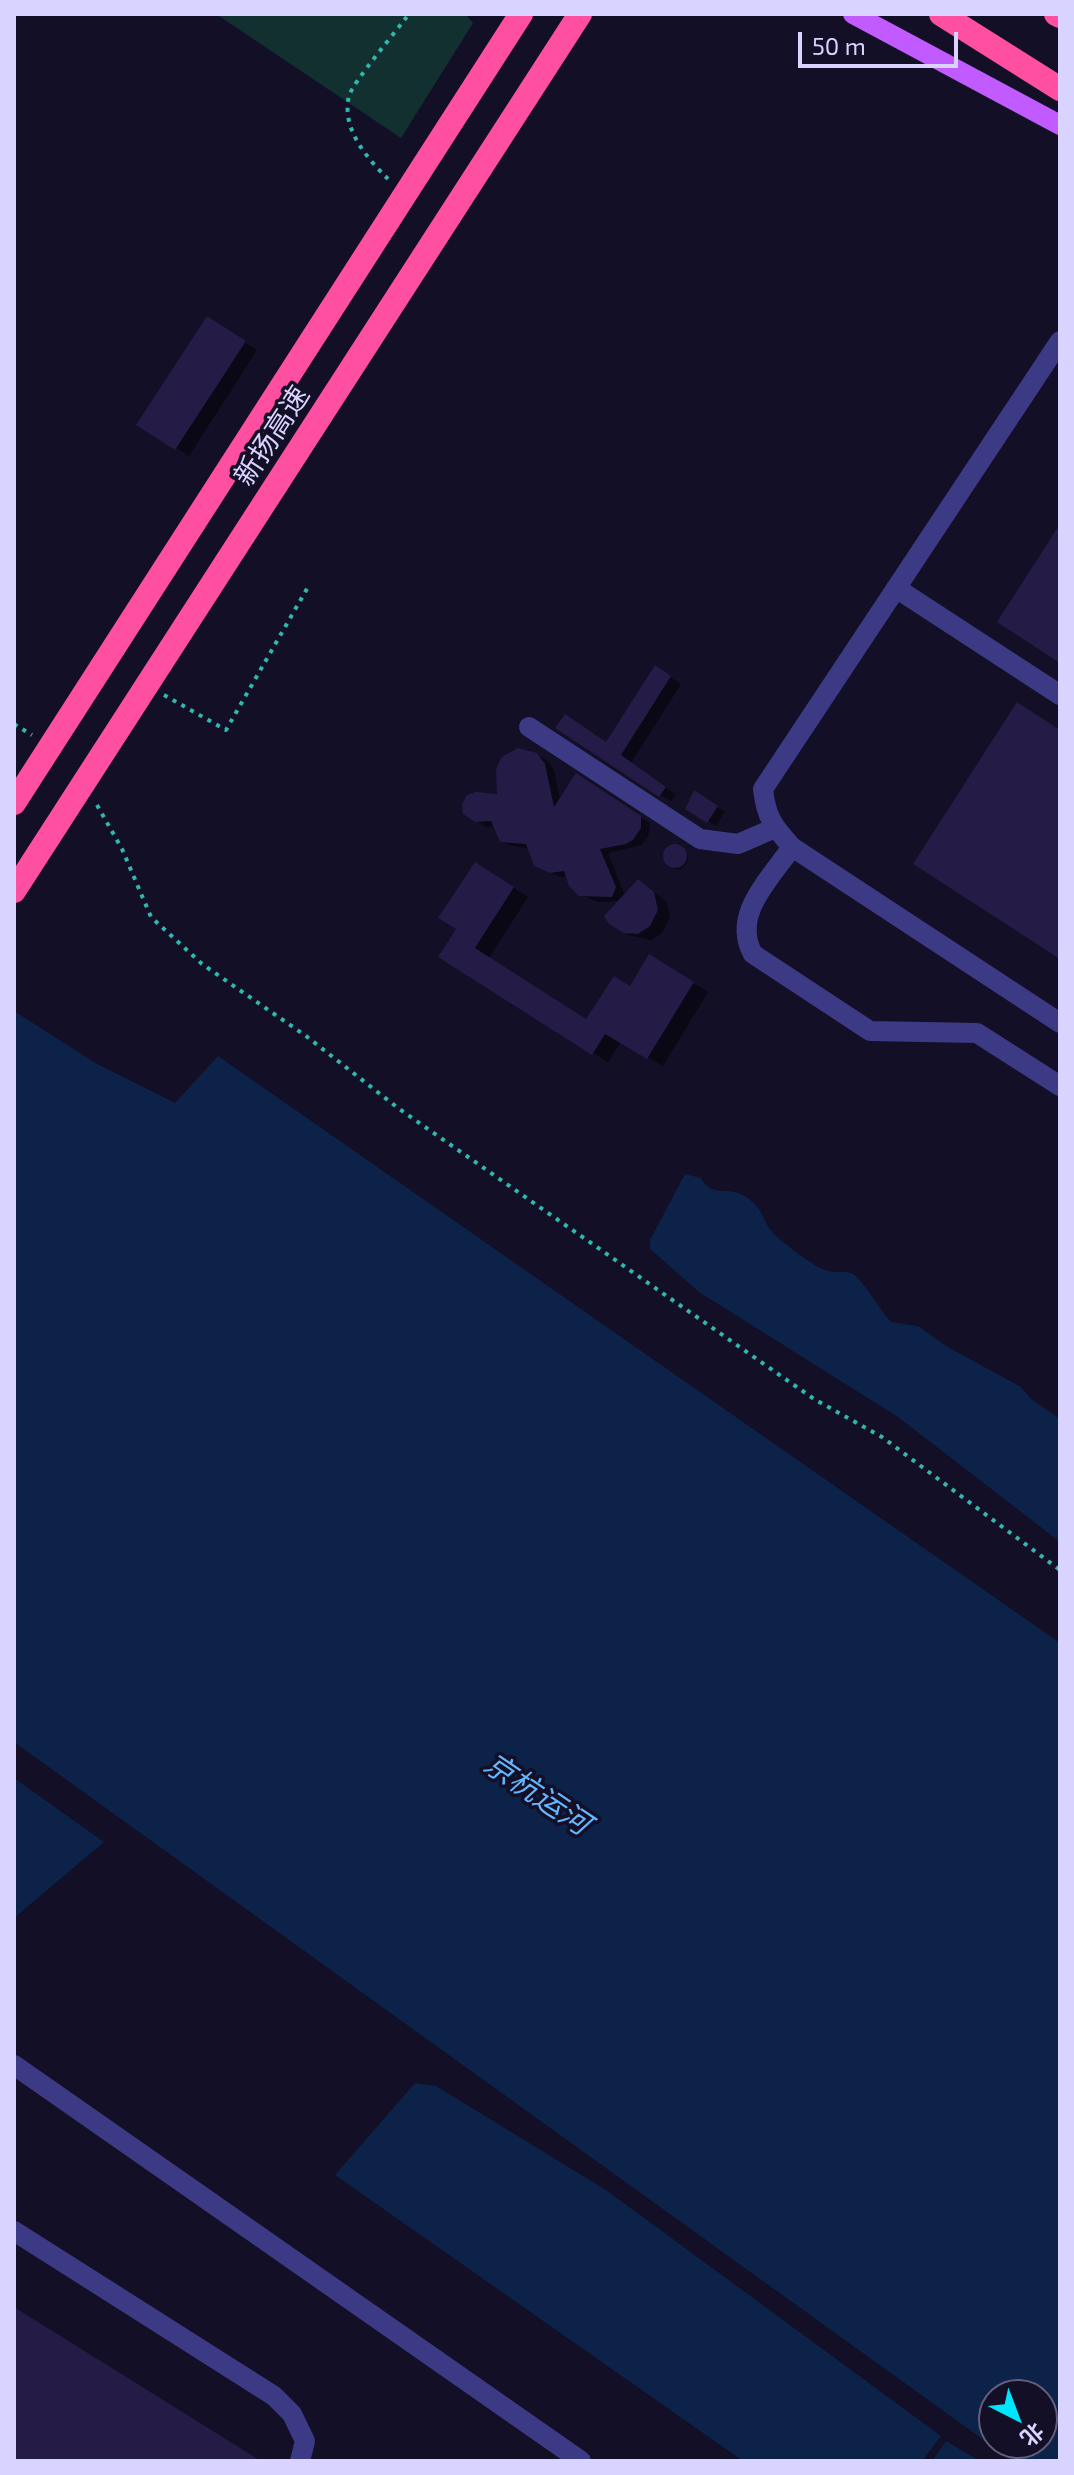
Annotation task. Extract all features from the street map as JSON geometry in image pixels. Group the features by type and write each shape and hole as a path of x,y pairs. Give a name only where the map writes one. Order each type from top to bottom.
{"highway":[{"name":"新扬高速","path":"14,803 521,14"},
{"name":"新扬高速","path":"14,891 580,14"},
{"path":"941,14 1060,89"}],"main road":[{"path":"853,14 1060,125"}],"street":[{"path":"1060,341 763,789 766,812 792,847 1060,1023"},
{"path":"896,588 1060,695"},
{"path":"529,727 700,839 738,844 775,828"},
{"path":"792,847 752,904 745,923 745,940 753,954 870,1031 977,1033 1060,1086"},
{"path":"14,2065 581,2461"},
{"path":"14,2231 274,2396 292,2414 305,2441 300,2461"}],"path":[{"path":"394,185 368,159 356,141 349,118 349,95 409,14"},
{"path":"159,692 226,730 308,587"},
{"path":"14,724 38,739"},
{"path":"94,799 122,849 151,917 202,964 306,1036 398,1108 801,1390 882,1437 1060,1570"}],"green space":[{"path":"216,14 465,14 473,23 401,138"}],"water":[{"name":"京杭运河","path":"14,1011 97,1064 175,1103 218,1056 1060,1643 1060,2461 1010,2459 1058,2459 1058,2379 978,2379 978,2436 14,1742"},
{"path":"685,1174 701,1178 714,1190 743,1195 760,1210 772,1232 802,1257 823,1269 857,1277 891,1322 918,1326 946,1346 1021,1387 1031,1399 1060,1419 1060,1542 898,1417 699,1292 650,1249 650,1240"},
{"path":"14,1778 104,1842 14,1918"},
{"path":"415,2083 436,2086 606,2190 941,2436 922,2461 743,2461 335,2175"},
{"path":"946,2441 980,2461 932,2461"}],"building":[{"path":"207,316 246,341 175,450 136,425"},
{"path":"1060,524 1060,663 997,622"},
{"path":"655,665 671,676 621,755 666,787 659,797 555,728 565,714 606,742"},
{"path":"1017,702 1060,730 1060,959 913,864"},
{"path":"518,748 537,753 545,764 554,807 576,773 641,816 641,828 633,840 600,849 616,887 612,897 579,896 569,886 564,871 550,873 534,866 526,844 500,842 491,821 475,822 463,814 462,804 467,795 476,792 497,794 496,770 499,762 503,756"},
{"path":"694,790 718,806 707,823 685,809"},
{"path":"675,844 686,851 687,856 680,867 675,868 664,861 663,856 670,845"},
{"path":"475,862 514,887 475,948 586,1019 614,976 630,986 649,954 694,982 647,1059 605,1034 592,1055 438,957 456,929 438,918"},
{"path":"638,879 654,892 658,910 650,926 638,934 624,933 609,924 604,916"},
{"path":"14,2307 261,2461 14,2461"}]}
